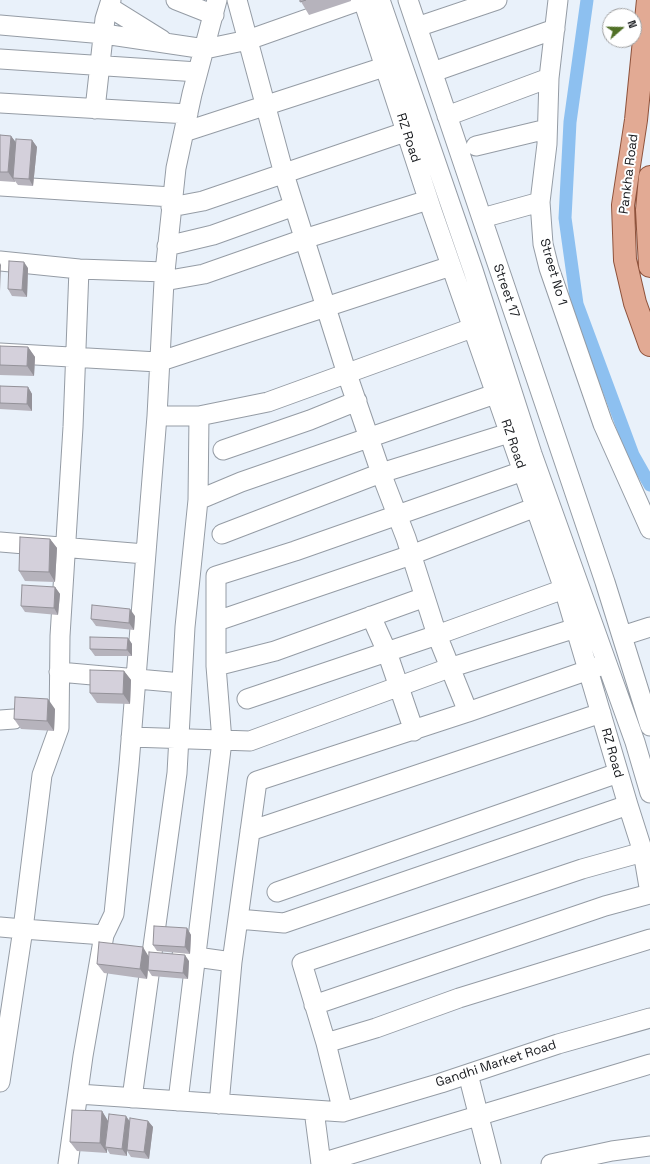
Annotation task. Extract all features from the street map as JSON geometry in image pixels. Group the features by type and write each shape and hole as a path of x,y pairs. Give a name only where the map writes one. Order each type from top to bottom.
{"main road":[{"name":"Pankha Road","path":"648,0 636,120 623,205 625,260 634,303 650,345"},
{"name":"Pankha Road","path":"650,177 646,210 650,266"}],"street":[{"path":"68,1164 83,1056 114,914 131,737 157,416 158,362 164,277 176,168 198,72 215,7 176,0"},
{"path":"237,0 284,174 347,374 370,437 381,473 397,514 437,635 468,712"},
{"path":"0,25 104,34 205,49 248,40 362,0"},
{"name":"RZ Road","path":"362,0 405,132 472,328 504,393 509,432 536,507 576,628 618,773 643,852 650,893"},
{"path":"380,0 470,263 504,393 606,663 642,740 650,793"},
{"name":"Street 17","path":"408,0 605,582 650,726"},
{"path":"417,27 498,0"},
{"name":"Street No 1","path":"558,0 540,202 543,244 549,268 603,424 650,528"},
{"path":"95,109 104,34 110,3 167,43"},
{"path":"433,72 555,29"},
{"path":"0,59 198,72"},
{"path":"0,103 95,109 186,123 266,105 384,67"},
{"path":"447,116 550,78"},
{"path":"476,146 547,129"},
{"path":"0,186 172,202 203,201 405,132"},
{"path":"0,261 164,277 204,274 304,239 428,200"},
{"path":"482,218 540,202"},
{"path":"167,246 213,235 294,206"},
{"path":"0,353 76,356 158,362 451,266"},
{"path":"0,1082 23,929 42,775 59,728 60,636 76,356 79,269"},
{"path":"157,416 199,416 268,402 472,328"},
{"path":"198,500 241,482 370,437 504,393"},
{"path":"223,450 357,402"},
{"path":"132,1098 145,952 177,773 185,627 198,500 199,416"},
{"path":"222,534 381,473 509,432"},
{"path":"178,1101 222,741 216,666 216,576 523,471"},
{"path":"217,621 411,555 536,507"},
{"path":"0,542 145,554"},
{"path":"247,700 437,635 564,589"},
{"path":"216,666 275,651 425,597"},
{"path":"371,616 387,652 414,731"},
{"path":"622,636 650,627"},
{"path":"131,737 250,741 449,668 576,628"},
{"path":"219,1104 232,962 257,781 414,731 628,656"},
{"path":"59,672 182,683"},
{"path":"250,831 601,713"},
{"path":"611,749 642,740"},
{"path":"277,892 618,773"},
{"path":"238,919 284,923 628,805"},
{"path":"78,1094 342,1112 326,1043 302,963 582,869 643,852"},
{"path":"314,1005 605,906 650,893"},
{"path":"0,927 23,929 108,943"},
{"path":"326,1043 376,1028 459,998 650,939"},
{"path":"145,952 196,956 232,962"},
{"name":"Gandhi Market Road","path":"342,1112 468,1074 558,1044 650,1018"},
{"path":"314,1110 321,1164 385,1143 433,1131 650,1064"},
{"path":"468,1074 491,1164"},
{"path":"551,1164 612,1151 650,1146"}],"building":[{"path":"0,135 11,136 8,172 0,172"},
{"path":"16,139 32,140 29,179 13,178"},
{"path":"9,261 24,262 22,290 8,289"},
{"path":"0,346 28,347 27,366 0,365"},
{"path":"0,386 28,387 27,404 0,403"},
{"path":"20,537 50,539 49,572 19,571"},
{"path":"22,585 55,587 54,608 21,606"},
{"path":"92,605 130,609 129,623 91,619"},
{"path":"90,637 128,638 127,650 90,649"},
{"path":"90,670 124,671 123,694 90,693"},
{"path":"15,697 48,699 47,721 14,719"},
{"path":"154,926 187,928 185,947 153,945"},
{"path":"99,942 143,947 140,969 97,964"},
{"path":"149,952 185,955 183,973 148,970"},
{"path":"72,1110 102,1111 100,1143 70,1142"},
{"path":"109,1114 126,1116 122,1149 105,1147"},
{"path":"130,1118 148,1121 144,1152 127,1150"}],"waterway":[{"path":"587,0 570,122 565,218 577,304 633,455 650,485"}]}
